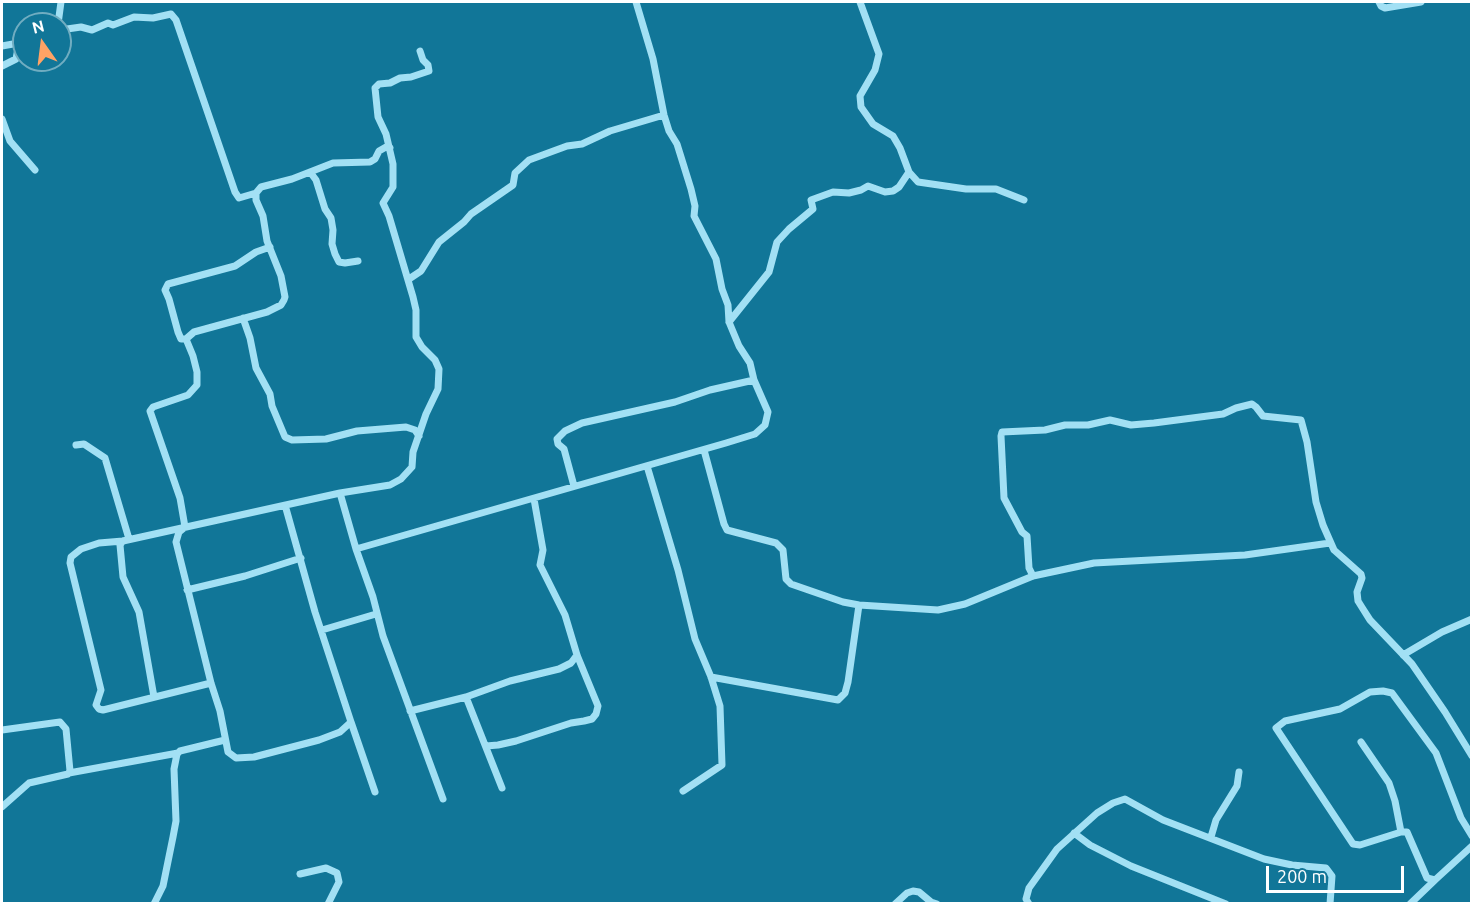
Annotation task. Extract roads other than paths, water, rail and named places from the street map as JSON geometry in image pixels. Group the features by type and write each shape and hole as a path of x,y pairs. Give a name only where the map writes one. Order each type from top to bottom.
{"street":[{"path":"356,549 704,450 755,434 765,425 768,412 754,380 750,363 739,346 729,322 728,305 722,290 716,259 694,216 695,206 691,189 677,144 669,131 664,115 653,59 636,2"},
{"path":"860,2 879,54 875,70 860,96 861,107 873,124 893,136 909,172 918,182 966,189 996,189 1024,200"},
{"path":"1379,2 1385,8 1421,2"},
{"path":"72,28 81,27 92,30 108,23 113,25 134,17 153,18 171,14 176,20 231,184 239,198 256,193 261,187 292,179 333,163 370,162 380,151 386,147 390,148"},
{"path":"211,683 103,710 99,709 96,705 101,690 70,563 71,558 88,546 126,540 340,493 390,485 401,479 412,467 413,452 426,414 438,389 439,369 435,360 416,337 416,310 409,279 383,202 393,187 394,181 390,148 378,117 375,88 379,84 390,83 400,78 429,71 420,51"},
{"path":"409,279 421,271 440,242 471,214 513,185 515,173 530,160 567,146 582,144 610,131 664,115"},
{"path":"2,120 10,141 35,170"},
{"path":"310,172 331,218 332,244 339,262 357,261"},
{"path":"729,322 769,272 777,242 813,209 811,200 832,192 849,193 868,186 885,192 893,191 899,187 909,172"},
{"path":"186,339 194,332 267,312 281,305 285,297 256,193"},
{"path":"186,339 181,339 175,324 165,290 168,284 175,280 235,266 256,252 270,247"},
{"path":"243,318 256,368 270,394 272,406 285,437 292,440 326,439 357,431 406,427 415,430 419,436"},
{"path":"185,527 180,498 150,411 153,407 188,395 198,385 197,372 186,339"},
{"path":"574,486 564,449 558,444 557,439 565,431 582,423 675,402 710,390 754,380"},
{"path":"1033,576 1029,568 1027,536 1022,532 1004,498 1002,432 1045,430 1069,424 1086,425 1110,420 1131,425 1154,423 1223,414 1252,404 1259,413 1266,417 1298,419 1303,425 1316,502 1330,543 1334,550 1361,574 1358,601 1362,609 1403,655 1438,701 1472,756"},
{"path":"76,445 82,443 90,446 105,458 126,540"},
{"path":"704,450 727,530 776,543 783,550 786,579 791,584 843,602 859,605 938,610 964,604 1033,576 1094,563 1245,555 1330,543"},
{"path":"647,466 678,570 695,639 720,706 722,765 683,791"},
{"path":"340,493 373,597 376,614 443,799"},
{"path":"486,746 516,741 592,718 596,714 597,706 577,655 565,615 540,565 543,550 534,499"},
{"path":"285,505 322,630 375,792"},
{"path":"185,527 176,537 176,542 220,711 228,752 236,758 254,757 319,740 340,732 351,722"},
{"path":"126,540 120,545 123,577 139,612 154,697"},
{"path":"187,590 245,576 301,558"},
{"path":"711,677 838,700 845,693 848,682 859,605"},
{"path":"322,630 376,614"},
{"path":"1403,655 1443,632 1472,619"},
{"path":"410,711 559,669 571,663 577,655"},
{"path":"1435,880 1427,878 1407,832 1360,845 1353,844 1276,728 1282,722 1340,709 1370,692 1392,693 1436,753 1461,818 1472,836"},
{"path":"466,697 502,788"},
{"path":"2,730 60,722 66,729 69,773"},
{"path":"2,807 29,783 69,773 178,753 225,740"},
{"path":"1361,742 1389,783 1401,832"},
{"path":"154,903 162,886 173,837 176,812 174,769 178,753"},
{"path":"1210,837 1216,820 1237,786 1239,772"},
{"path":"1029,903 1026,896 1052,856 1074,833 1105,808 1125,799 1163,820 1276,862 1326,868 1332,876 1330,903"},
{"path":"1074,833 1090,845 1131,866 1226,903"},
{"path":"1410,903 1472,846"},
{"path":"300,874 326,868 337,873 339,882 328,903"},
{"path":"896,903 907,893 916,891 931,902 937,903"}]}
